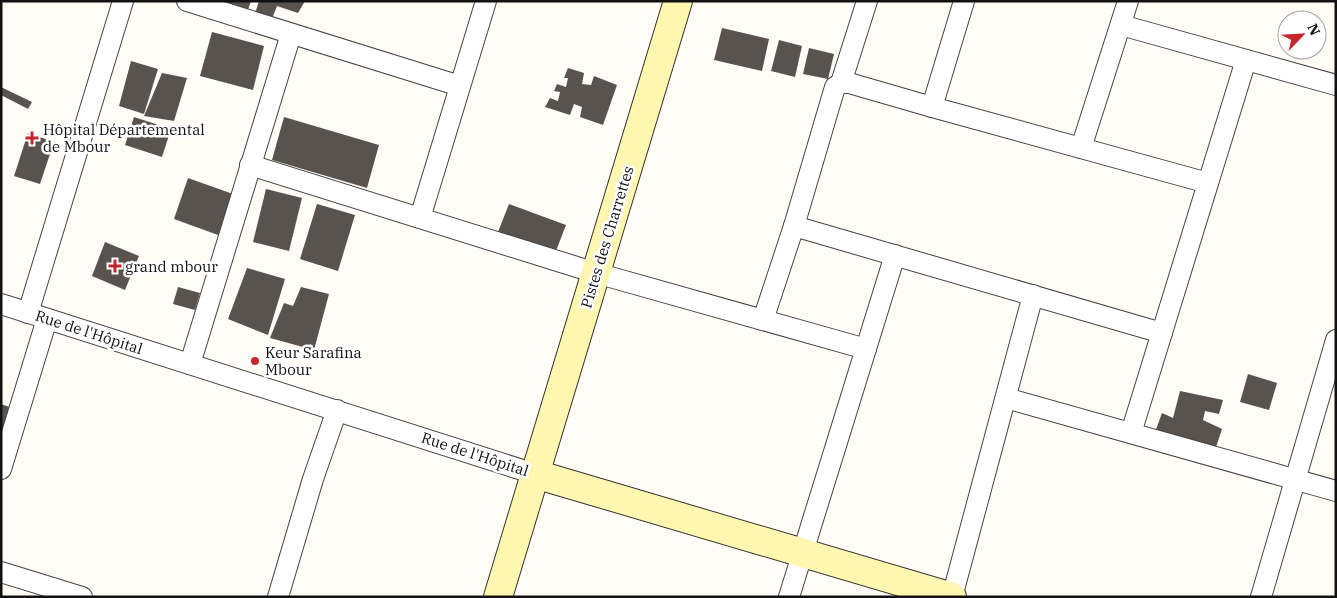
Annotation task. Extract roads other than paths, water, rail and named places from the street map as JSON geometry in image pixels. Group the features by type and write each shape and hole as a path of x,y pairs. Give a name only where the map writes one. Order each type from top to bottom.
{"main road":[{"name":"Pistes des Charrettes","path":"498,597 678,1"},
{"name":"Rue de l'Hôpital","path":"536,474 952,597"}],"street":[{"path":"28,313 123,1"},
{"path":"187,1 460,86"},
{"path":"420,218 486,1"},
{"path":"841,83 867,1"},
{"path":"932,107 964,1"},
{"path":"1081,148 1128,1"},
{"path":"1121,24 1336,85"},
{"path":"190,364 290,34"},
{"path":"1131,433 1246,60"},
{"path":"762,320 794,226 835,87 841,83 849,82 932,107 1208,182"},
{"path":"250,165 596,273 866,349"},
{"path":"794,226 1162,333"},
{"path":"789,597 894,255"},
{"path":"952,597 1033,296"},
{"name":"Rue de l'Hôpital","path":"1,304 536,474"},
{"path":"1,469 47,319"},
{"path":"1261,597 1336,340"},
{"path":"1006,398 1336,491"},
{"path":"278,597 313,479 337,410"},
{"path":"1,572 82,597"}],"place":[{"name":"Hôpital Départemental de Mbour","path":"32,138"},
{"name":"grand mbour","path":"115,266"},
{"name":"Keur Sarafina Mbour","path":"255,361"}]}
